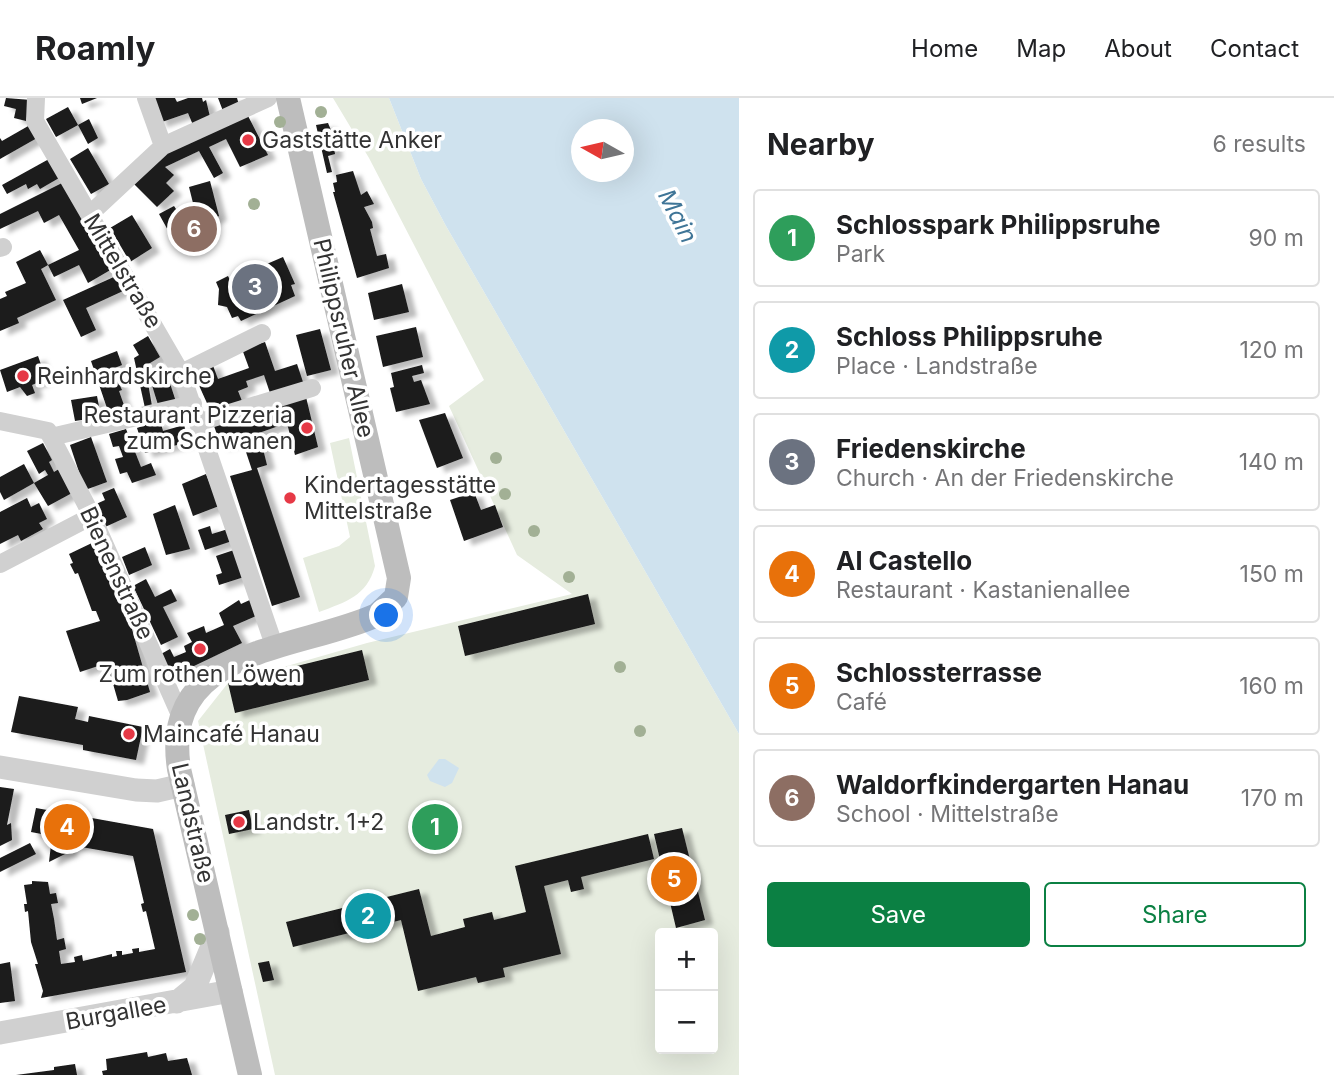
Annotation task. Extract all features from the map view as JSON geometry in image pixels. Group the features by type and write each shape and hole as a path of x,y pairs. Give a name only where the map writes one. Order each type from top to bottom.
{"main road":[{"name":"Philippsruher Allee","path":"288,98 399,578"},
{"name":"Landstraße","path":"250,1075 177,755 181,717 193,693 209,677 244,658 377,615 396,597 399,578"}],"street":[{"name":"Mittelstraße","path":"36,98 35,121 181,373 200,422 275,648"},
{"path":"146,98 163,146"},
{"path":"90,214 163,146 268,98"},
{"path":"181,373 262,333"},
{"path":"200,422 312,388"},
{"path":"0,421 49,434 193,404"},
{"name":"Bienenstraße","path":"49,434 92,516 181,717"},
{"path":"0,564 92,516"},
{"path":"0,767 136,790 157,791 183,785"},
{"path":"177,1002 195,987 218,932"},
{"name":"Burgallee","path":"0,1033 230,991"}],"shaded area":[{"path":"333,98 389,98 421,179 446,226 739,734 739,1075 275,1075 198,721 228,683 367,643 572,594 517,555 449,406 484,380 369,158"},
{"path":"349,438 375,566 361,591 346,601 319,612 303,558 339,546 350,537 330,443"}],"water":[{"name":"Main","path":"389,98 739,98 739,734 421,179"},
{"path":"439,759 445,759 459,768 452,783 445,787 430,781 427,775"}],"building":[{"path":"6,98 31,100 26,121 14,118 16,109 4,106"},
{"path":"80,98 97,98 82,104"},
{"path":"151,98 175,98 177,102 188,98 202,98 203,102 206,100 210,117 193,125 188,113 159,123"},
{"path":"218,98 237,98 239,105 223,111"},
{"path":"68,107 78,125 56,137 46,119"},
{"path":"247,114 268,155 240,167 226,139 209,147 223,173 214,178 199,151 165,167 174,175 166,183 174,191 157,207 134,184 161,156"},
{"path":"89,119 98,138 88,144 78,125"},
{"path":"328,123 336,142 333,142 335,154 328,156 332,172 327,173 316,125"},
{"path":"30,125 37,138 0,159 0,138 2,141"},
{"path":"88,148 109,184 91,194 70,159"},
{"path":"49,159 59,178 40,189 37,184 28,189 26,184 7,194 2,185"},
{"path":"353,171 361,195 367,191 374,204 364,207 372,222 373,228 370,229 377,256 386,254 389,268 357,278 333,192 333,183 337,182 336,175"},
{"path":"210,181 219,216 197,229 199,233 175,243 159,214 174,206 178,212 193,203 189,187"},
{"path":"64,182 112,269 88,283 79,265 54,277 48,265 79,250 59,215 44,223 38,211 0,229 0,214"},
{"path":"132,215 152,248 130,262 110,228"},
{"path":"40,250 48,265 41,269 56,300 17,318 19,323 0,331 0,299 7,296 5,292 26,283 16,262"},
{"path":"283,257 295,284 291,285 295,296 241,321 238,316 232,318 227,307 218,305 219,289 216,282 228,276 230,280"},
{"path":"116,276 123,291 86,308 96,330 81,337 63,300"},
{"path":"402,284 409,312 374,320 368,293"},
{"path":"416,327 423,357 383,367 376,336"},
{"path":"320,329 331,370 307,376 296,335"},
{"path":"148,336 160,357 145,366 152,406 145,408 134,358 139,355 133,345"},
{"path":"265,342 275,371 297,364 303,382 270,393 264,375 246,381 248,387 238,391 242,401 211,412 192,370 212,363 218,379 249,368 242,349"},
{"path":"117,351 122,365 112,369 122,390 119,391 125,408 109,414 91,361"},
{"name":"Reinhardskirche","path":"38,356 46,379 32,385 35,393 27,396 20,387 7,392 0,370"},
{"path":"422,365 424,373 412,376 414,382 421,380 430,404 396,412 390,388 394,387 391,373"},
{"path":"168,377 176,402 159,408 151,382"},
{"path":"97,396 101,417 75,421 71,400"},
{"path":"306,397 318,447 295,455 287,423 256,434 258,442 261,441 267,465 257,468 300,597 272,606 230,476 252,470 242,440 221,446 214,426"},
{"path":"445,413 463,458 437,468 419,420"},
{"path":"160,420 163,431 184,425 189,442 145,453 137,428"},
{"path":"126,429 141,467 151,463 156,475 132,483 127,472 120,474 115,459 123,457 119,446 113,447 109,434"},
{"path":"91,437 107,482 85,490 70,445"},
{"path":"43,443 52,460 49,462 54,472 59,469 72,493 48,506 34,483 48,475 45,470 39,474 27,451"},
{"path":"24,464 34,483 4,500 0,492 0,477"},
{"path":"206,474 219,506 193,516 182,484"},
{"path":"114,488 127,517 105,527 94,505 105,500 102,493"},
{"path":"474,492 481,510 495,505 503,527 464,541 450,500"},
{"path":"27,498 31,507 39,503 47,519 39,523 43,529 21,541 18,535 0,544 0,512"},
{"path":"175,505 190,549 166,555 153,514"},
{"path":"210,526 212,534 228,529 232,541 205,550 198,530"},
{"path":"94,542 127,612 150,692 127,700 118,701 107,663 80,672 66,631 100,621 96,611 92,611 78,573 75,574 70,564 73,563 69,554"},
{"path":"145,547 152,565 129,575 122,557"},
{"path":"234,550 244,577 219,585 216,575 222,573 216,556"},
{"path":"146,579 155,597 171,589 177,601 163,607 178,637 161,645 133,586"},
{"path":"588,594 595,624 465,656 458,626"},
{"path":"252,599 258,615 233,626 242,643 171,677 161,654 170,649 174,657 186,652 184,646 192,642 187,633 204,626 206,633 224,625 219,613 239,600 241,604"},
{"path":"362,650 369,680 235,713 228,683"},
{"path":"19,696 78,707 75,719 88,722 89,716 143,727 136,760 83,750 83,745 11,732"},
{"path":"0,787 14,789 7,825 11,823 12,840 0,846"},
{"path":"36,808 153,829 186,972 41,998 43,991 35,964 38,964 31,942 28,911 25,912 24,904 27,904 24,885 32,884 32,881 48,882 50,894 56,893 58,903 51,904 57,940 64,938 66,949 59,951 61,964 75,962 74,957 82,955 83,961 112,954 112,957 117,956 116,951 122,951 122,955 133,953 132,949 139,948 139,952 155,949 146,911 143,912 141,904 144,903 133,856 70,845 69,852 49,862 52,836 31,832"},
{"name":"Landstr. 1+2","path":"249,810 253,829 229,834 225,815"},
{"path":"682,828 705,920 676,928 654,834"},
{"path":"648,834 654,859 581,877 584,889 571,892 568,880 544,886 561,954 503,968 505,977 478,983 476,977 418,991 401,920 293,947 286,922 419,889 431,936 465,927 463,919 492,912 494,920 526,912 515,866"},
{"path":"30,843 36,854 0,872 0,858"},
{"path":"269,961 274,980 263,982 258,963"},
{"path":"10,962 15,1001 0,1003 0,964"},
{"path":"147,1052 148,1057 166,1053 168,1061 187,1058 192,1075 103,1075 102,1071 107,1070 106,1059"},
{"path":"75,1064 77,1075 16,1075 54,1070 54,1067"}],"place":[{"name":"Gaststätte Anker","path":"248,140"},
{"name":"Waldorfkindergarten Hanau","path":"194,229"},
{"name":"Friedenskirche","path":"255,287"},
{"name":"Reinhardskirche","path":"23,376"},
{"name":"Restaurant Pizzeria zum Schwanen","path":"307,428"},
{"name":"Kindertagesstätte Mittelstraße","path":"290,498"},
{"name":"Zum rothen Löwen","path":"200,649"},
{"name":"Maincafé Hanau","path":"129,734"},
{"name":"Landstr. 1+2","path":"239,822"},
{"name":"Al Castello","path":"67,827"},
{"name":"Schlosspark Philippsruhe","path":"435,827"},
{"name":"Schlossterrasse","path":"674,879"},
{"name":"Schloss Philippsruhe","path":"368,916"}]}
